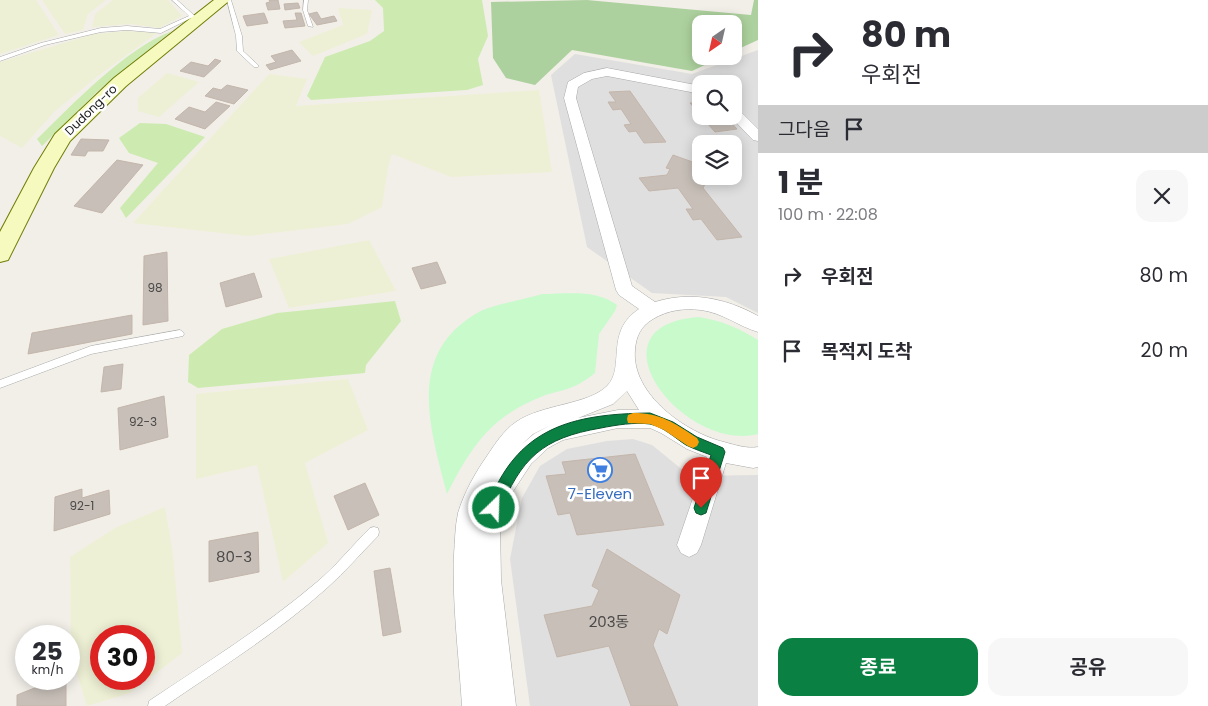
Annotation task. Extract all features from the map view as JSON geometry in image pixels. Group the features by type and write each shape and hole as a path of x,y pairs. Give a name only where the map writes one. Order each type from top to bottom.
{"street":[{"name":"Dudong-ro","path":"0,254 44,168 62,138 90,108 194,18 223,0"},
{"path":"652,310 625,290 570,98 572,85 588,76 607,72 692,88"},
{"path":"742,121 758,138"},
{"path":"476,706 467,583 470,514 486,476 503,449 523,429 551,416 584,407 612,394 619,386 626,364 626,341 635,323 652,310 674,303 701,303 729,310 758,324"},
{"path":"626,364 634,385 648,407 668,426 692,442 719,452 753,458 758,457"},
{"path":"502,706 489,580 489,523 499,492 523,457 541,440 560,431 618,419 650,419 668,426"},
{"path":"689,545 719,452"}],"lane":[{"path":"0,59 43,44 101,30 127,28 161,31 194,18 174,0"},
{"path":"229,0 240,36 240,51 256,66"},
{"path":"306,0 304,10 311,26"},
{"path":"0,384 91,350 180,334"},
{"path":"154,706 202,672 242,648 316,591 374,532"}],"shaded area":[{"path":"758,50 758,313 726,297 652,293 587,247 551,75 575,54 692,74 717,65 742,65 742,56"},
{"path":"633,439 652,445 690,476 758,475 758,706 530,706 510,559 522,498 540,466 567,449 607,441"}],"green space":[{"path":"0,0 36,0 59,35 0,54"},
{"path":"42,0 106,0 88,14 83,30 65,34"},
{"path":"113,0 168,0 182,16 159,28 130,24 92,27 95,14"},
{"path":"375,0 482,0 488,36 478,59 483,85 467,90 311,100 307,96 325,57 370,41 384,31 383,8"},
{"path":"587,0 751,15 754,0 758,0 758,40 742,47 742,15 692,15 692,65 705,65 692,71 572,50 535,85 506,78 493,58 491,2"},
{"path":"338,8 372,10 367,34 313,56 299,42 343,25"},
{"path":"127,31 157,33 99,75 55,111 22,148 0,136 0,62 94,34"},
{"path":"172,31 97,92 42,146 37,139 101,78 137,50 154,39"},
{"path":"167,73 199,82 159,117 138,111 138,98"},
{"path":"269,74 307,79 296,106 539,90 552,172 451,177 392,154 388,167 382,207 348,224 247,236 133,223"},
{"path":"140,123 166,124 205,137 126,218 120,208 158,163 129,153 119,138"},
{"path":"369,240 396,291 289,308 269,259"},
{"path":"542,294 591,294 617,305 599,334 595,373 575,386 543,396 509,413 484,435 474,447 447,494 434,443 430,418 429,394 432,370 440,348 456,329 479,312"},
{"path":"395,301 401,321 366,365 365,373 198,388 188,382 189,355 222,329 277,313"},
{"path":"699,317 730,326 758,340 758,434 729,435 701,425 676,407 657,386 647,363 649,341 665,325"},
{"path":"348,379 368,430 305,463 328,543 283,582 257,465 196,479 196,394"},
{"path":"165,507 173,555 182,653 155,674 155,625 90,625 90,690 134,690 130,693 87,706 80,683 80,625 71,625 70,557 115,528"}],"building":[{"path":"269,0 278,0 280,9 268,10 266,3 270,2"},
{"path":"298,3 300,8 285,10 284,4"},
{"path":"317,12 321,19 334,16 337,21 317,25 309,14"},
{"path":"264,13 268,23 247,26 243,16"},
{"path":"295,13 301,13 305,26 285,28 283,21 297,20"},
{"path":"292,50 301,61 270,70 266,65 276,62 271,56"},
{"path":"215,59 221,61 204,77 180,71 191,62 208,66"},
{"path":"227,85 248,90 234,104 205,96 213,88 221,90"},
{"path":"630,91 666,142 644,143 636,131 629,132 624,125 631,124 621,109 613,110 608,102 616,102 609,92"},
{"path":"216,102 230,106 205,129 175,119 189,107 205,112"},
{"path":"709,125 733,125 737,129 715,132"},
{"path":"81,139 109,140 103,151 88,151 85,156 71,155"},
{"path":"673,155 692,162 692,185 704,185 703,188 742,237 717,240 701,219 693,220 686,209 693,209 678,188 649,191 639,178 667,175 670,169 666,168"},
{"path":"117,160 143,165 102,213 74,206"},
{"path":"167,252 168,321 143,325 144,256"},
{"path":"437,262 446,283 421,289 412,268"},
{"path":"254,273 262,297 226,307 220,283"},
{"path":"132,315 132,334 28,354 32,333"},
{"path":"123,364 121,389 101,392 104,367"},
{"path":"164,396 168,437 120,450 118,408"},
{"path":"635,454 664,525 577,535 570,513 558,515 546,476 566,474 562,462"},
{"path":"365,483 379,515 348,530 334,496"},
{"path":"82,489 82,498 109,490 110,514 54,531 55,497"},
{"path":"258,532 259,572 209,582 209,541"},
{"path":"607,549 680,595 667,634 659,629 653,645 678,706 631,706 609,646 557,657 544,615 592,606 599,590 592,586"},
{"path":"390,568 401,632 383,636 374,571"},
{"path":"30,690 66,690 66,706 17,706 17,695"}],"slow traffic":[{"path":"633,419 650,419 668,426 693,442"}],"place":[{"name":"7-Eleven","path":"600,470"}],"route":[{"path":"494,508 499,492 523,457 541,440 560,431 618,419 650,419 668,426 692,442 719,452 701,508"}]}
